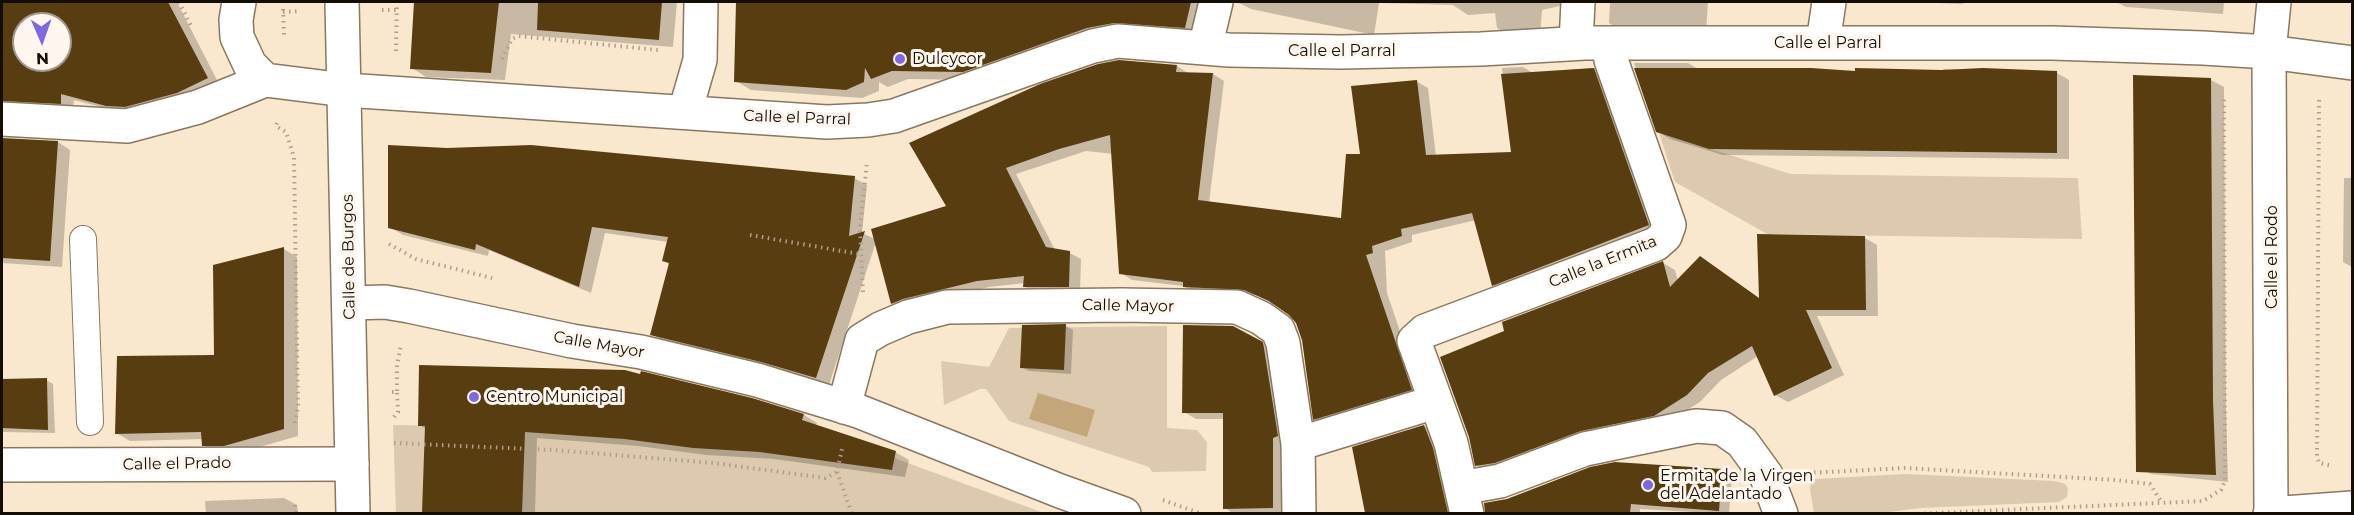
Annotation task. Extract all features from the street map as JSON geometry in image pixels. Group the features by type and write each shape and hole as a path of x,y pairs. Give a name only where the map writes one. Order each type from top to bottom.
{"street":[{"path":"239,2 236,20 237,37 250,65 273,81"},
{"name":"Calle de Burgos","path":"342,2 353,513"},
{"path":"685,112 700,60 701,2"},
{"path":"1205,48 1216,2"},
{"path":"1575,43 1578,2"},
{"path":"1823,43 1829,2"},
{"name":"Calle el Rodo","path":"2271,513 2269,52 2274,2"},
{"name":"Calle el Parral","path":"273,81 345,90 827,122 894,116 1093,46 1118,41 1205,48 1341,52 1481,49 1575,43 2052,43 2269,52 2352,63"},
{"name":"Calle la Ermita","path":"1609,43 1611,60 1669,225 1665,236 1656,244 1425,331 1414,341 1450,443 1464,501 1500,481 1585,449 1696,426 1722,428 1742,442 1768,480 1781,513"},
{"path":"2,119 127,126 198,107 273,81"},
{"name":"Calle Mayor","path":"350,303 385,302 409,306 572,341 641,352 757,380 844,406 1124,513"},
{"name":"Calle Mayor","path":"862,340 908,317 948,307 1122,305 1237,308 1261,318 1278,330 1283,343 1298,444 1299,513"},
{"path":"844,406 862,340"},
{"path":"1298,444 1435,402"},
{"name":"Calle el Prado","path":"2,465 352,464"},
{"path":"2271,513 2352,508"}],"lane":[{"path":"83,239 90,422"}],"path":[{"path":"283,2 285,56 273,81 276,126 286,132 291,143 296,192 298,407 295,423 289,430"},
{"path":"396,56 397,2"},
{"path":"500,64 510,43 518,36 662,50"},
{"path":"1912,513 2204,501 2221,490 2225,481 2224,86"},
{"path":"2319,94 2317,456 2319,463 2325,466 2334,465"},
{"path":"862,340 861,208 867,161"},
{"path":"750,235 860,254"},
{"path":"385,236 388,244 416,259 493,278"},
{"path":"844,441 837,472 852,513"},
{"path":"387,443 553,450 714,463 825,478 837,472"},
{"path":"1768,480 1816,472 1905,468 2072,477 2150,484 2162,504"}],"shaded area":[{"path":"1659,133 1791,174 2078,178 2082,239 1767,234 1675,182"},
{"path":"1167,326 1167,428 1197,430 1207,442 1206,471 1152,472 1149,467 1009,421 986,389 980,389 944,405 941,361 989,367 1009,328"},
{"path":"1038,393 1095,410 1087,437 1029,419"},
{"path":"393,425 529,427 693,448 759,452 823,461 829,428 829,434 1044,513 396,513"},
{"path":"1905,474 2055,481 2063,483 2068,490 2067,497 2059,502 1921,508 1873,514 1814,513 1810,489 1811,482 1815,479"}],"building":[{"path":"2,2 168,2 208,78 177,93 125,107 106,106 61,94 61,104 2,101"},
{"path":"414,2 499,2 491,73 410,69"},
{"path":"538,2 662,2 659,40 537,30"},
{"path":"736,2 1191,2 1185,28 1114,23 1087,28 963,72 892,71 871,79 865,68 864,82 846,90 734,82"},
{"path":"1119,60 1177,65 1176,72 1213,73 1198,200 1341,218 1346,154 1360,154 1351,86 1417,80 1426,155 1511,152 1501,74 1594,68 1649,225 1492,286 1472,213 1401,229 1402,236 1372,246 1373,253 1366,255 1412,390 1313,420 1302,340 1296,323 1289,315 1269,301 1244,290 1183,287 1183,282 1119,274 1110,135 1059,149 1006,168 1046,247 1070,251 1069,287 1023,287 1024,276 977,281 891,304 871,229 946,206 909,143 1040,84 1098,64"},
{"path":"1634,68 1811,68 1855,71 1855,68 1942,70 1983,68 2057,71 2057,153 1709,149 1656,132"},
{"path":"2133,75 2211,78 2213,401 2216,475 2136,472"},
{"path":"2,138 58,141 50,261 2,258"},
{"path":"388,145 447,148 531,145 855,176 849,236 865,231 816,378 650,335 669,263 662,261 668,237 592,227 579,287 476,244 475,250 388,228"},
{"path":"1757,234 1865,236 1866,310 1806,310 1832,368 1774,396 1752,346 1708,373 1687,395 1654,416 1581,431 1495,463 1475,466 1469,437 1440,357 1504,331 1502,322 1663,261 1670,287 1700,256 1759,298"},
{"path":"284,247 284,429 224,446 202,446 201,432 115,434 117,356 214,355 213,265"},
{"path":"1066,324 1064,370 1020,368 1022,325"},
{"path":"1183,325 1233,326 1263,342 1278,436 1273,438 1273,508 1223,509 1223,413 1182,413"},
{"path":"419,365 625,370 640,374 641,371 752,398 804,414 802,420 896,451 892,470 759,452 525,432 522,513 422,513 425,426 418,426"},
{"path":"47,378 48,430 2,428 2,379"},
{"path":"1424,425 1433,448 1448,513 1365,513 1352,447"},
{"name":"Ermita de la Virgen del Adelantado","path":"1615,462 1722,469 1719,511 1631,504 1630,513 1485,513 1484,503 1507,499 1590,467"}],"place":[{"name":"Dulcycor","path":"900,59"},
{"name":"Centro Municipal","path":"474,397"},
{"name":"Ermita de la Virgen del Adelantado","path":"1648,485"}]}
